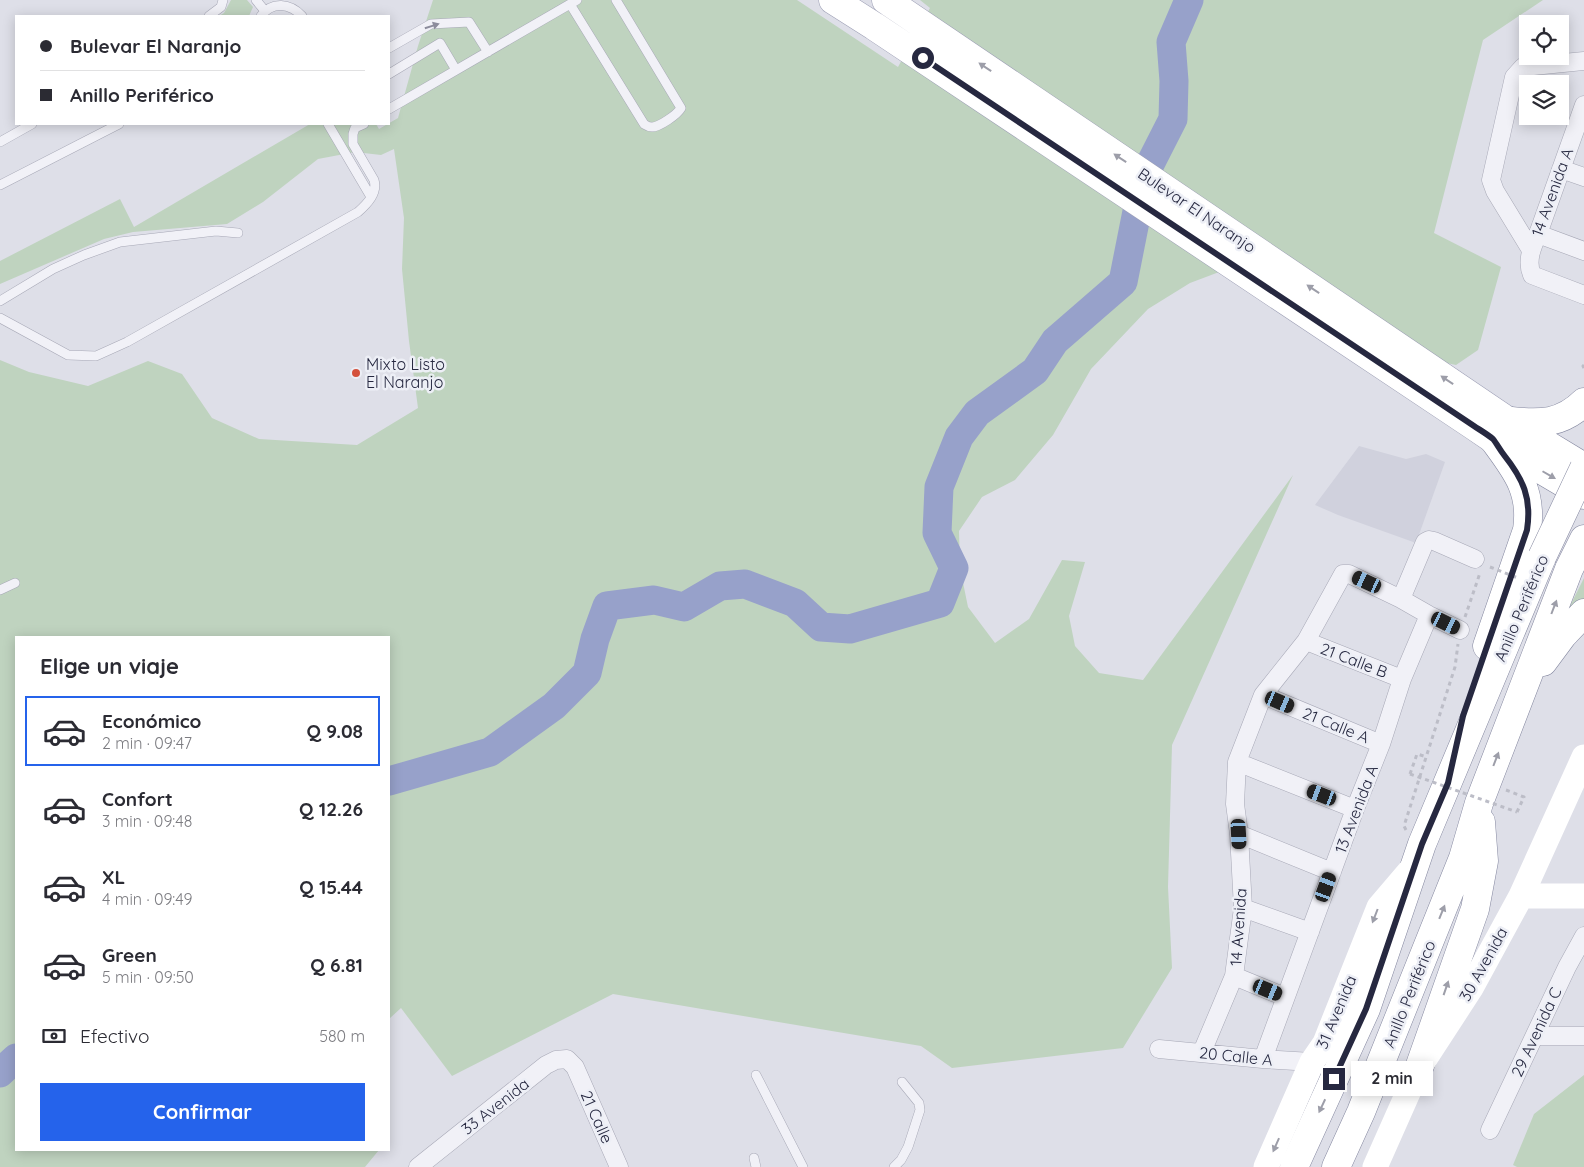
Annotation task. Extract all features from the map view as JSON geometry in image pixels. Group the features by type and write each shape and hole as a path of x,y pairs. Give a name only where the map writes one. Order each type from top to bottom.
{"main road":[{"name":"Bulevar El Naranjo","path":"833,0 1491,423"},
{"name":"Bulevar El Naranjo","path":"888,1 1491,423"},
{"path":"1491,423 1550,422 1569,413 1584,402"},
{"path":"1491,423 1584,468"},
{"path":"1491,423 1510,452 1584,495"},
{"path":"1448,783 1463,716 1527,530 1529,518 1527,497 1520,476 1491,423"},
{"name":"Anillo Periférico","path":"1294,1167 1366,1009 1422,844 1542,558 1584,468"},
{"name":"Anillo Periférico","path":"1336,1167 1361,1112 1463,858 1480,803 1523,689 1569,569 1584,539"},
{"path":"1523,689 1563,635 1584,613"},
{"path":"1419,1068 1475,910 1484,861 1480,803"}],"street":[{"path":"1531,250 1495,191 1491,180 1514,77 1523,67 1584,61"},
{"name":"14 Avenida A","path":"1584,105 1531,250 1530,270 1532,275 1538,278 1584,295"},
{"path":"1561,169 1584,177"},
{"path":"1538,234 1584,251"},
{"path":"1460,630 1402,599 1423,545 1428,540 1434,541 1482,565"},
{"name":"14 Avenida","path":"1202,1052 1234,976 1243,908 1239,834 1235,804 1237,762 1263,695 1306,641 1343,574 1349,574 1402,599"},
{"name":"13 Avenida A","path":"1263,1059 1355,809 1381,744 1402,679 1429,615"},
{"name":"21 Calle B","path":"1306,641 1402,679"},
{"name":"21 Calle A","path":"1263,695 1381,744"},
{"name":"30 Avenida","path":"1375,1167 1419,1068 1472,988 1521,896 1584,757"},
{"path":"1237,762 1355,809"},
{"path":"1239,834 1332,872"},
{"name":"31 Avenida","path":"1266,1167 1312,1062 1325,1043 1379,907 1415,864"},
{"path":"1521,896 1584,896"},
{"path":"1243,908 1310,932"},
{"name":"29 Avenida C","path":"1490,1130 1535,1036 1575,967 1584,936"},
{"path":"1234,976 1285,997"},
{"path":"1535,1036 1584,1036"},
{"name":"20 Calle A","path":"1159,1049 1312,1062"},
{"name":"33 Avenida","path":"418,1167 546,1066 556,1060 567,1059 575,1067"},
{"name":"21 Calle","path":"575,1067 619,1167"}],"lane":[{"path":"210,15 221,7 223,0"},
{"path":"256,0 263,14 275,6 286,5 294,0"},
{"path":"390,108 574,2 644,124 649,127 655,127 677,114 680,108 616,0"},
{"path":"286,5 301,15"},
{"path":"390,47 431,24 469,22 488,52"},
{"path":"390,73 440,43 456,70"},
{"path":"0,142 30,125"},
{"path":"0,185 117,125"},
{"path":"329,125 371,197"},
{"path":"0,318 68,355 96,356 127,342 358,212 371,197 376,186 353,144 352,139 356,128 362,125"},
{"path":"0,301 53,269 120,242 216,231 238,233"},
{"path":"0,590 15,583"},
{"path":"756,1075 802,1167"},
{"path":"894,1167 901,1160 908,1147 920,1110 919,1103 902,1082"}],"path":[{"path":"1415,864 1404,826 1455,667 1460,630 1482,565 1518,578"},
{"path":"1427,757 1417,754 1410,774 1516,812 1524,797"}],"shaded area":[{"path":"1359,446 1406,459 1426,454 1445,462 1416,543 1315,505"}],"green space":[{"path":"231,0 247,0 253,7 249,15 221,15 224,13"},
{"path":"433,0 797,0 898,67 930,8 920,0 1543,0 1483,40 1434,233 1501,267 1478,350 1456,365 1418,357 1251,260 1190,283 1148,309 1091,369 1053,435 1015,480 982,497 959,531 960,568 968,607 995,643 1029,619 1062,560 1085,562 1069,616 1075,646 1099,673 1143,680 1293,475 1172,745 1168,887 1172,968 1123,1048 952,1068 921,1046 613,994 452,1076 401,1008 390,1018 390,636 15,636 15,1151 378,1151 365,1167 0,1167 0,360 29,372 88,386 148,361 182,374 212,418 259,439 357,445 418,408 402,269 404,218 394,149 381,155 355,152 318,159 263,202 227,224 133,232 104,239 0,284 0,261 120,199 134,227 308,125 377,125 379,129 390,125 390,123 398,118"},
{"path":"1584,578 1584,599 1562,622"},
{"path":"1584,1075 1584,1167 1517,1167 1513,1165 1534,1114"}],"waterway":[{"path":"390,781 490,752 554,706 587,673 595,639 607,606 654,600 684,607 720,586 745,584 795,603 821,627 850,629 940,603 954,568 937,533 939,487 959,437 977,413 1035,371 1055,341 1123,282 1144,176 1173,119 1174,81 1171,42 1189,0"},
{"path":"0,1073 15,1059"}],"place":[{"name":"Mixto Listo El Naranjo","path":"356,373"}],"route":[{"path":"923,58 1474,426 1492,439 1520,476 1527,497 1529,518 1527,530 1463,716 1448,783 1422,844 1366,1009 1334,1079"}]}
